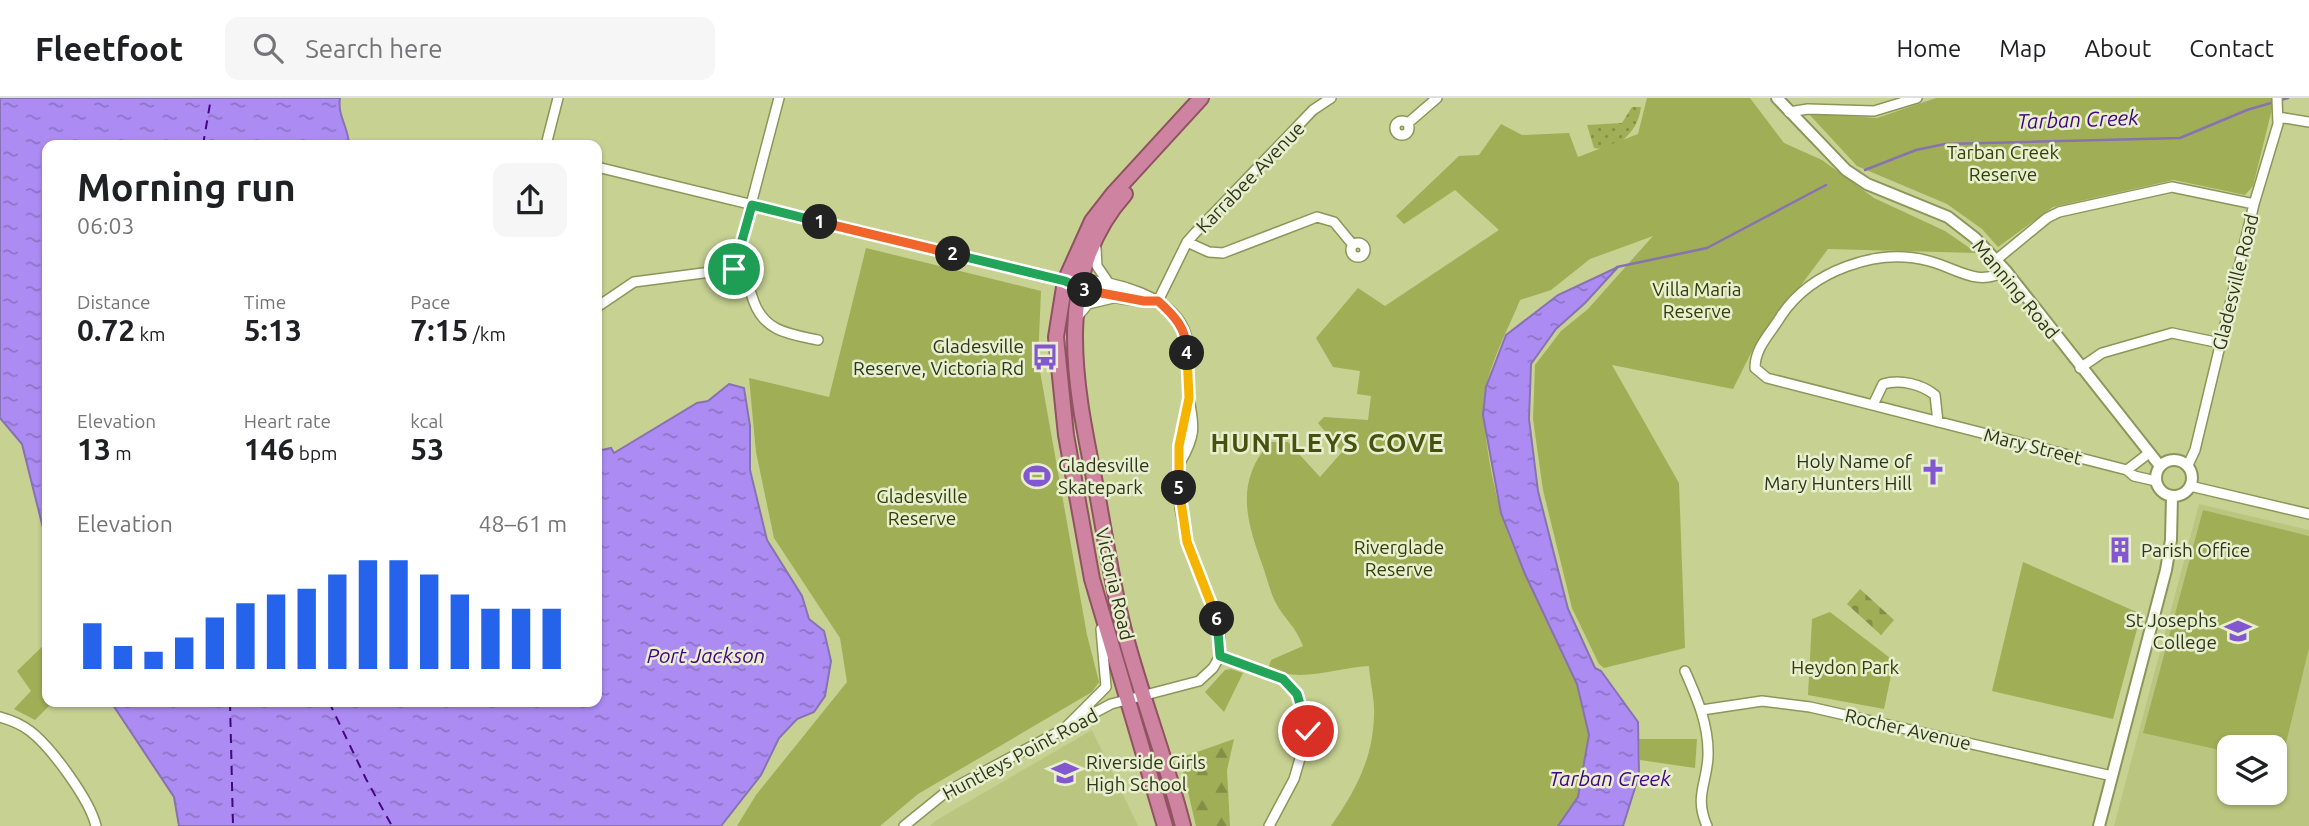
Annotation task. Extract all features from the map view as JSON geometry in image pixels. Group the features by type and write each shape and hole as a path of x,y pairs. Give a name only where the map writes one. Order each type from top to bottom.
{"highway":[{"name":"Victoria Road","path":"1165,826 1100,616 1070,460 1057,364 1057,321 1065,281 1082,239 1102,206 1201,98"},
{"name":"Victoria Road","path":"1183,826 1116,601 1080,404 1073,341 1080,284 1098,232 1120,199 1214,98"}],"street":[{"path":"547,140 558,98"},
{"path":"734,269 780,98"},
{"name":"Karrabee Avenue","path":"1158,301 1187,242 1313,110 1331,98"},
{"path":"1408,123 1437,98"},
{"name":"Manning Road","path":"1777,98 1846,170 1867,184 1948,217 1975,238 2006,271 2160,466"},
{"path":"1789,112 1808,109 1874,111 1917,98"},
{"name":"Gladesville Road","path":"2188,465 2195,450 2278,115 2277,98"},
{"path":"2278,115 2309,122"},
{"path":"602,168 1080,284 1119,297 1158,301"},
{"path":"1996,260 2047,218 2059,212 2172,187 2254,204"},
{"path":"1187,242 1209,252 1223,253 1317,217 1334,222 1353,244"},
{"path":"1098,232 1097,266 1111,286"},
{"name":"Mary Street","path":"2006,271 1992,279 1979,279 1913,257 1838,268 1784,312 1759,348 1755,356 1755,368 1767,378 2127,470 2134,476 2156,481"},
{"path":"602,304 635,282 734,269"},
{"path":"734,269 747,283 764,322 776,330 818,340"},
{"path":"1080,284 1111,286 1146,293 1173,314 1186,335 1189,398 1179,446 1181,512 1197,570 1220,626 1220,656 1283,679 1297,694 1308,731 1294,779 1269,826"},
{"path":"1073,341 1075,324 1083,307 1119,297"},
{"path":"2080,368 2102,353 2172,333 2220,343"},
{"path":"1873,405 1883,384 1913,384 1935,395 1938,422"},
{"path":"2127,470 2149,453"},
{"path":"2174,459 2188,465 2193,475 2190,486 2183,494 2172,496 2160,489 2156,481 2160,466 2174,459"},
{"path":"2190,486 2309,514"},
{"path":"2099,826 2166,570 2171,540 2172,496"},
{"path":"1063,731 1082,707 1106,687 1100,616"},
{"name":"Huntleys Point Road","path":"904,826 946,792 1126,698 1199,681 1206,676 1220,656"},
{"path":"1685,671 1702,710 1708,757 1700,798 1707,826"},
{"name":"Rocher Avenue","path":"1702,710 1762,701 1810,707 2112,776"},
{"path":"0,717 22,725 40,740 87,803 96,826"}],"shaded area":[{"name":"St Josephs College","path":"2199,504 2309,530 2309,826 2114,826"},
{"name":"Riverside Girls High School","path":"1092,730 1138,826 930,826 935,821"}],"green space":[{"name":"Riverglade Reserve","path":"1647,98 1750,98 1784,143 1822,160 1874,198 1945,231 1977,253 1828,249 1752,351 1733,389 1612,365 1679,483 1685,648 1604,668 1599,664 1572,608 1543,490 1533,419 1535,365 1561,331 1588,309 1653,236 1590,259 1551,290 1520,300 1486,386 1484,416 1487,445 1504,523 1576,681 1586,719 1589,757 1580,793 1558,826 1331,826 1355,787 1370,746 1374,709 1369,666 1306,675 1268,669 1271,660 1303,646 1270,590 1252,532 1247,501 1252,472 1270,442 1288,442 1320,477 1342,452 1318,423 1324,417 1368,420 1371,396 1357,394 1360,371 1333,367 1316,338 1358,288 1385,306 1499,230 1455,190 1404,224 1396,216 1459,156 1479,155 1501,124 1522,135 1569,133 1578,157 1638,134"},
{"name":"Tarban Creek Reserve","path":"1936,98 2272,98 2272,109 2253,186 2245,195 2174,180 2053,207 1998,247 1982,229 1947,204 1857,166 1808,113 1877,118"},
{"path":"1632,107 1641,107 1635,126 1627,136 1612,150 1594,148 1587,125 1622,123"},
{"name":"Gladesville Reserve","path":"866,248 1041,291 1038,360 1087,635 1099,682 1092,692 918,794 880,826 737,826 756,795 847,682 840,638 774,538 756,452 749,378 829,397"},
{"name":"St Josephs College","path":"2203,510 2309,536 2309,648 2287,739 2287,735 2217,735 2217,749 2143,733"},
{"path":"2023,562 2141,614 2113,719 1992,691"},
{"path":"1860,589 1894,620 1881,635 1847,604"},
{"name":"Heydon Park","path":"1830,612 1894,661 1884,709 1808,695 1812,619"},
{"path":"42,647 42,707 48,707 35,720 14,709 31,691 17,671"},
{"path":"1225,670 1243,673 1224,712 1205,692"},
{"path":"1234,739 1227,770 1230,826 1196,826 1180,758"},
{"path":"1639,739 1697,739 1695,768 1640,760"}],"water":[{"path":"0,98 340,98 340,111 348,140 42,140 42,524 22,444 0,418"},
{"name":"Tarban Creek","path":"1618,267 1585,303 1556,329 1531,364 1529,419 1538,491 1568,609 1595,668 1601,671 1638,722 1639,775 1623,826 1558,826 1578,797 1589,735 1577,684 1525,574 1501,513 1483,415 1486,387 1506,335 1558,295"},
{"name":"Port Jackson","path":"729,384 744,388 750,426 750,470 767,540 802,596 809,619 824,631 831,661 825,696 814,712 797,719 779,738 761,775 721,826 179,826 174,797 114,707 602,707 602,450 611,448 614,453 697,403 708,401"}],"waterway":[{"name":"Tarban Creek","path":"1865,170 1916,150 1945,144 2180,138 2247,110 2288,98"},
{"name":"Tarban Creek","path":"1617,267 1707,248 1826,185"}],"ferry route":[{"path":"204,140 211,98"},
{"path":"230,707 233,826"},
{"path":"331,707 392,826"}],"place":[{"name":"Gladesville Reserve, Victoria Rd","path":"1045,357"},
{"name":"Holy Name of Mary Hunters Hill","path":"1933,472"},
{"name":"Gladesville Skatepark","path":"1037,476"},
{"name":"Parish Office","path":"2120,550"},
{"name":"St Josephs College","path":"2238,631"},
{"name":"Riverside Girls High School","path":"1065,773"}],"district":[{"name":"HUNTLEYS COVE","path":"1328,443"}],"route":[{"path":"734,269 752,205 1065,281 1080,289 1144,301 1158,301 1173,314 1186,335 1189,398 1179,446 1180,508 1187,542 1220,626 1220,656 1283,679 1297,694 1308,731"}],"park label":[{"name":"Villa Maria Reserve","path":"1697,300"}]}
